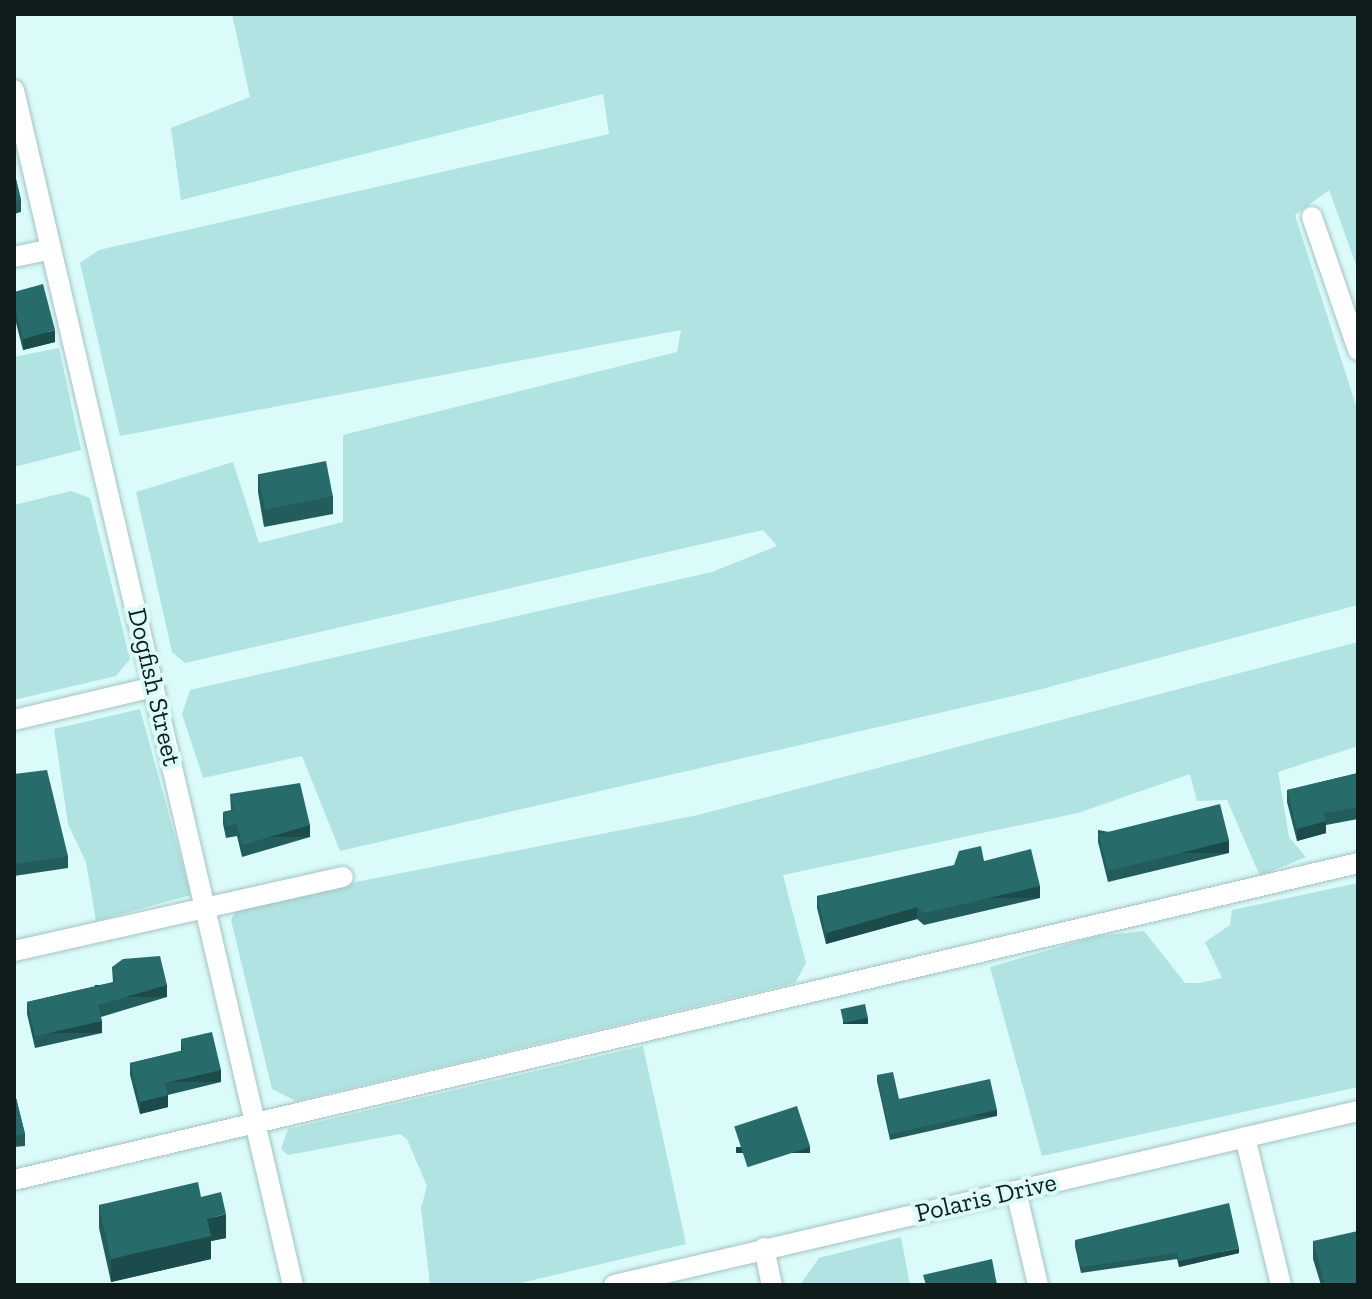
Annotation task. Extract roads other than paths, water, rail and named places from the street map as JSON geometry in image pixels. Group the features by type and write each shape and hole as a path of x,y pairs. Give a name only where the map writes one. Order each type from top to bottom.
{"street":[{"name":"Dogfish Street","path":"14,90 293,1285"},
{"path":"1312,217 1358,350"},
{"path":"14,257 51,249"},
{"path":"14,720 154,687"},
{"path":"14,1180 1358,863"},
{"path":"14,951 343,877"},
{"name":"Polaris Drive","path":"614,1285 1358,1111"},
{"path":"1245,1137 1281,1285"},
{"path":"1016,1191 1038,1285"},
{"path":"764,1248 772,1285"}]}
